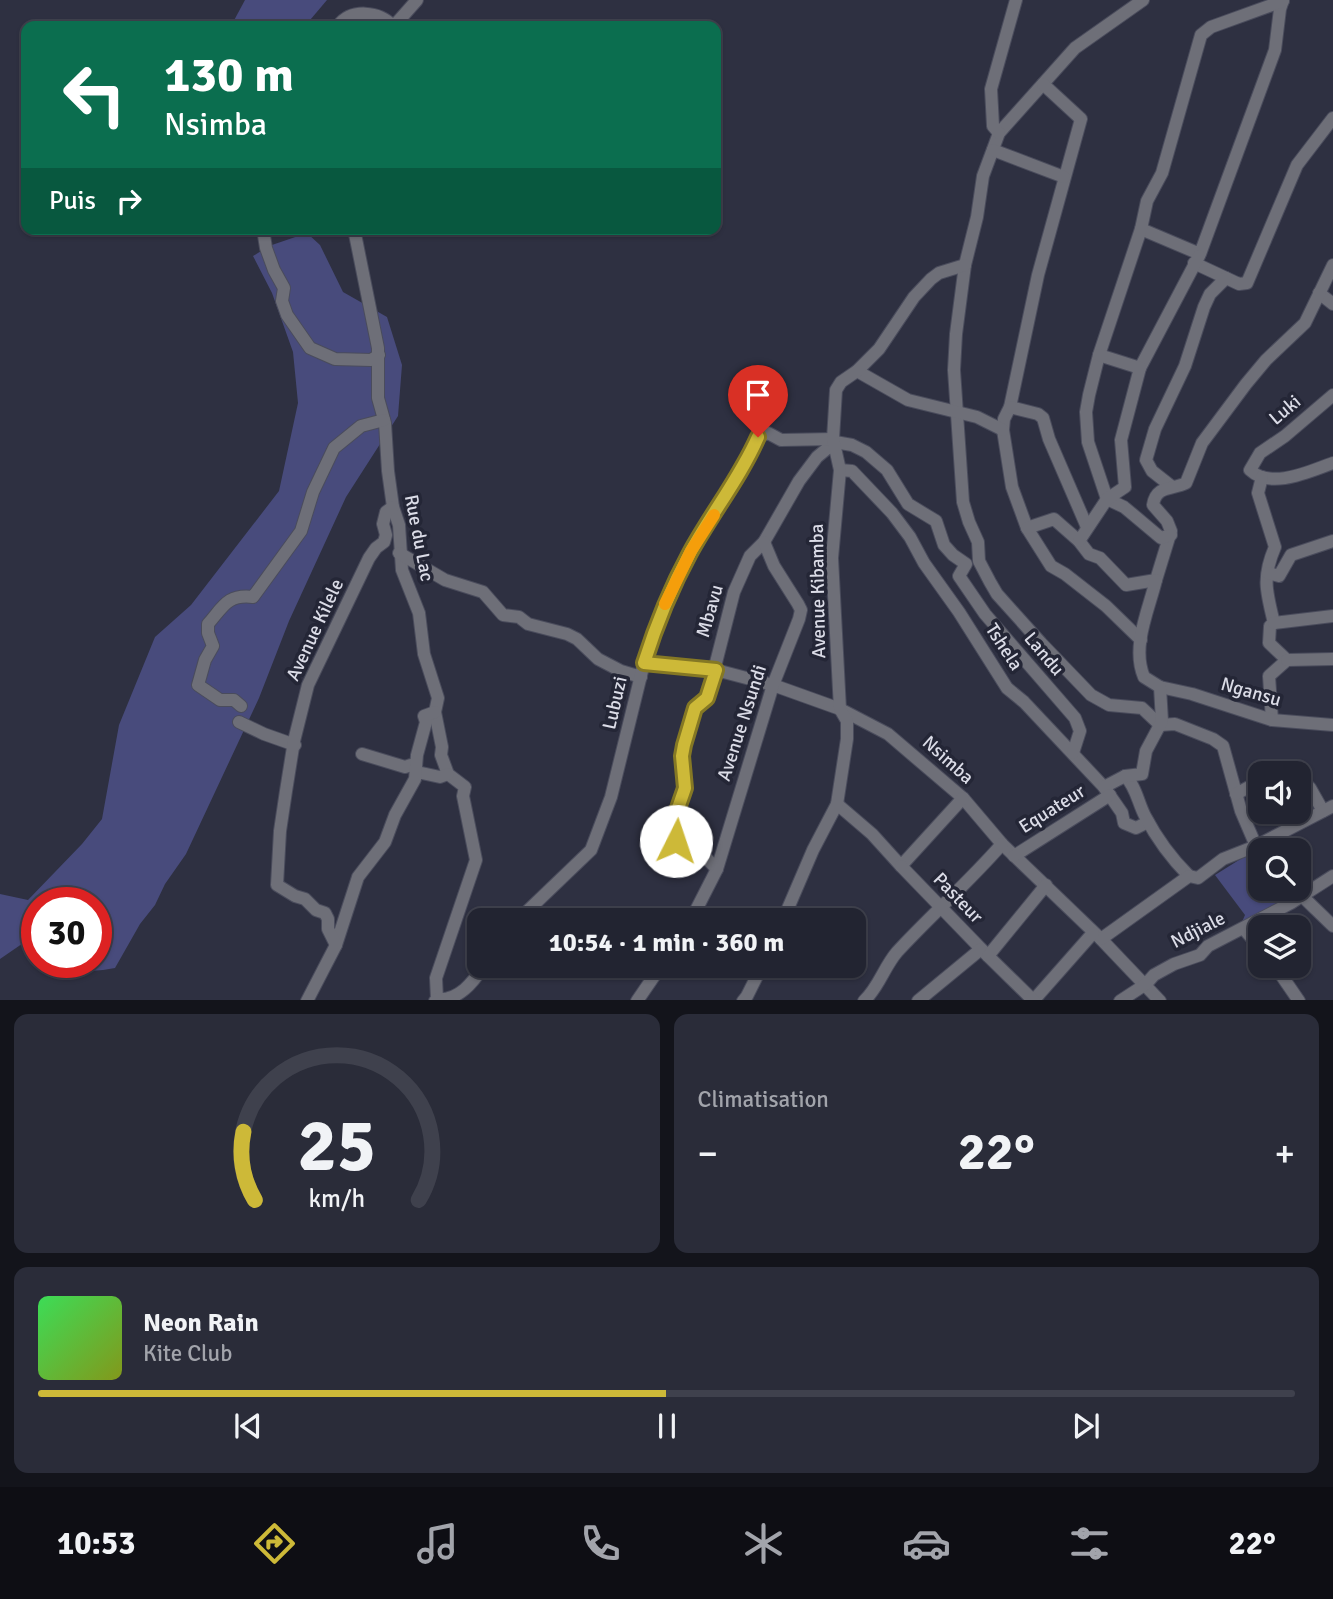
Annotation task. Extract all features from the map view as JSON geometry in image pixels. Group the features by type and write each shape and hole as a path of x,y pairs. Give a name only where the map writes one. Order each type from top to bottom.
{"street":[{"path":"398,21 417,0"},
{"path":"999,133 993,126 991,89 1016,0"},
{"path":"1143,0 1075,48 999,133 982,176 977,217 965,265 956,334 954,370 961,487 965,512 978,542 979,561 997,594 1091,695 1109,705 1142,708 1160,725 1175,724 1218,742 1226,752 1236,794 1253,838"},
{"path":"1079,541 1107,499 1125,487 1121,440 1140,368 1197,258 1275,50 1283,0 1203,32 1162,173 1148,198 1141,229 1099,355 1086,416 1090,450 1107,499 1124,507 1161,537 1171,535"},
{"path":"343,21 362,13 381,16 388,21"},
{"path":"1043,84 1081,119 1063,177 1038,275 1010,407 1004,419 1003,430 1012,487 1027,528 1051,566 1106,606 1141,640"},
{"path":"1141,229 1197,258 1226,278 1239,284 1247,283 1297,165 1333,118"},
{"path":"993,150 1063,177"},
{"path":"264,235 266,248 284,288 282,301 310,348 335,359 371,360 379,355"},
{"name":"Rue du Lac","path":"355,235 379,355 377,393 384,419 393,507 399,525 399,553 405,583 419,613 424,654 438,698 435,712 441,755 448,774 465,787 463,796 476,860 436,978 436,1000"},
{"name":"Avenue Kibamba","path":"788,908 836,804 847,739 847,721 839,709 832,558 840,470 834,440 836,390 841,382 857,371 885,342 914,297 931,279 939,273 965,265"},
{"path":"1160,687 1144,677 1139,659 1156,580 1171,535 1170,527 1153,502 1162,489 1186,483 1202,443 1266,360 1302,327 1333,265"},
{"path":"1171,486 1152,471 1146,460 1155,429 1185,366 1204,307 1210,294 1226,278"},
{"path":"1319,293 1333,304"},
{"path":"1099,355 1140,368"},
{"path":"857,371 907,400 984,419 1003,430"},
{"name":"Luki","path":"1262,477 1250,470 1260,453 1285,436 1333,395"},
{"path":"1010,407 1038,414 1043,418 1049,439 1087,527"},
{"path":"241,706 234,700 220,700 198,685 205,660 213,646 208,625 233,598 242,595 253,597 293,544 302,531 313,492 334,448 361,426 384,419"},
{"name":"Lubuzi","path":"530,908 591,850 611,797 644,663 660,618 691,551 722,503 758,437 768,433 780,440 834,440"},
{"name":"Mbavu","path":"717,869 704,856 687,854 685,849 680,848 674,835 676,814 684,794 684,745 695,708 707,698 716,670 726,617 750,556 764,542 805,473 834,440"},
{"name":"Landu","path":"834,440 866,452 887,470 908,504 936,521 944,545 966,564 959,576 985,614 1075,718 1080,731 1073,753"},
{"path":"1274,623 1265,582 1268,562 1275,547 1258,493 1262,477 1297,476 1333,463"},
{"name":"Tshela","path":"840,470 852,471 892,513 1007,688 1024,702 1107,791 1122,813 1124,823 1128,827 1136,828 1148,822"},
{"name":"Avenue Kilele","path":"336,945 328,929 325,913 316,910 305,898 295,897 277,885 280,831 308,685 365,566 376,548 384,542 386,536 383,524 386,512 393,507"},
{"path":"1027,528 1054,519 1079,541 1089,554 1100,558 1126,585 1156,580"},
{"path":"1268,573 1278,577 1291,555 1333,541"},
{"name":"Avenue Nsundi","path":"697,908 717,869 773,685 797,627 801,610 774,566 764,542"},
{"path":"399,553 445,580 483,592 503,615 519,617 528,624 574,637 598,659 621,671 641,677"},
{"path":"1287,660 1269,643 1270,626 1274,623 1333,616"},
{"path":"1272,720 1269,676 1287,660 1333,659"},
{"name":"Nsimba","path":"644,663 716,670 773,685 839,709 897,740 963,798 1002,844 1160,1000"},
{"name":"Equateur","path":"1014,856 1125,776 1142,774 1146,751 1162,721 1160,687"},
{"name":"Ngansu","path":"1160,687 1192,694 1272,720 1333,725"},
{"path":"307,1000 329,963 358,877 385,842 416,769 426,722 424,716 435,712"},
{"path":"239,722 295,745"},
{"path":"362,754 405,767 411,765 440,777 448,774"},
{"path":"1125,776 1132,782 1148,822 1161,845 1189,876 1198,878 1223,859 1248,849"},
{"path":"1236,794 1248,788"},
{"path":"1272,838 1328,809 1311,789"},
{"path":"901,866 963,798"},
{"name":"Pasteur","path":"836,804 872,834 939,907 1033,1000"},
{"path":"866,1000 878,985 894,955 939,907 972,878 1002,844"},
{"path":"1033,1000 1097,936 1189,876"},
{"name":"Ndjiale","path":"1311,890 1333,876"},
{"path":"918,1000 984,953 1046,885"},
{"name":"Ndjiale","path":"1120,1000 1146,984 1159,972 1200,955 1208,946 1293,901"},
{"path":"1307,901 1333,926"},
{"path":"1244,929 1248,934"},
{"path":"436,1000 455,998 475,978"},
{"path":"637,1000 653,978"},
{"path":"748,999 753,978"},
{"path":"1283,978 1299,1000"}],"shaded area":[{"path":"245,0 327,0 309,21 234,21"},
{"path":"301,235 309,235 320,245 343,292 387,317 402,365 398,416 346,497 289,621 259,698 186,854 115,968 112,968 112,887 41,887 102,819 119,725 155,637 191,605 279,491 298,403 293,352 272,293 253,256 269,246"},
{"path":"1248,854 1248,901 1285,901 1256,915 1248,915 1248,919 1242,922 1245,915 1215,875"},
{"path":"0,894 21,898 21,945 0,959"}],"slow traffic":[{"path":"665,604 691,551 714,515"}],"route":[{"path":"676,841 676,814 685,788 682,756 684,745 695,708 705,702 716,670 644,663 655,628 691,551 722,503 758,437"}]}
